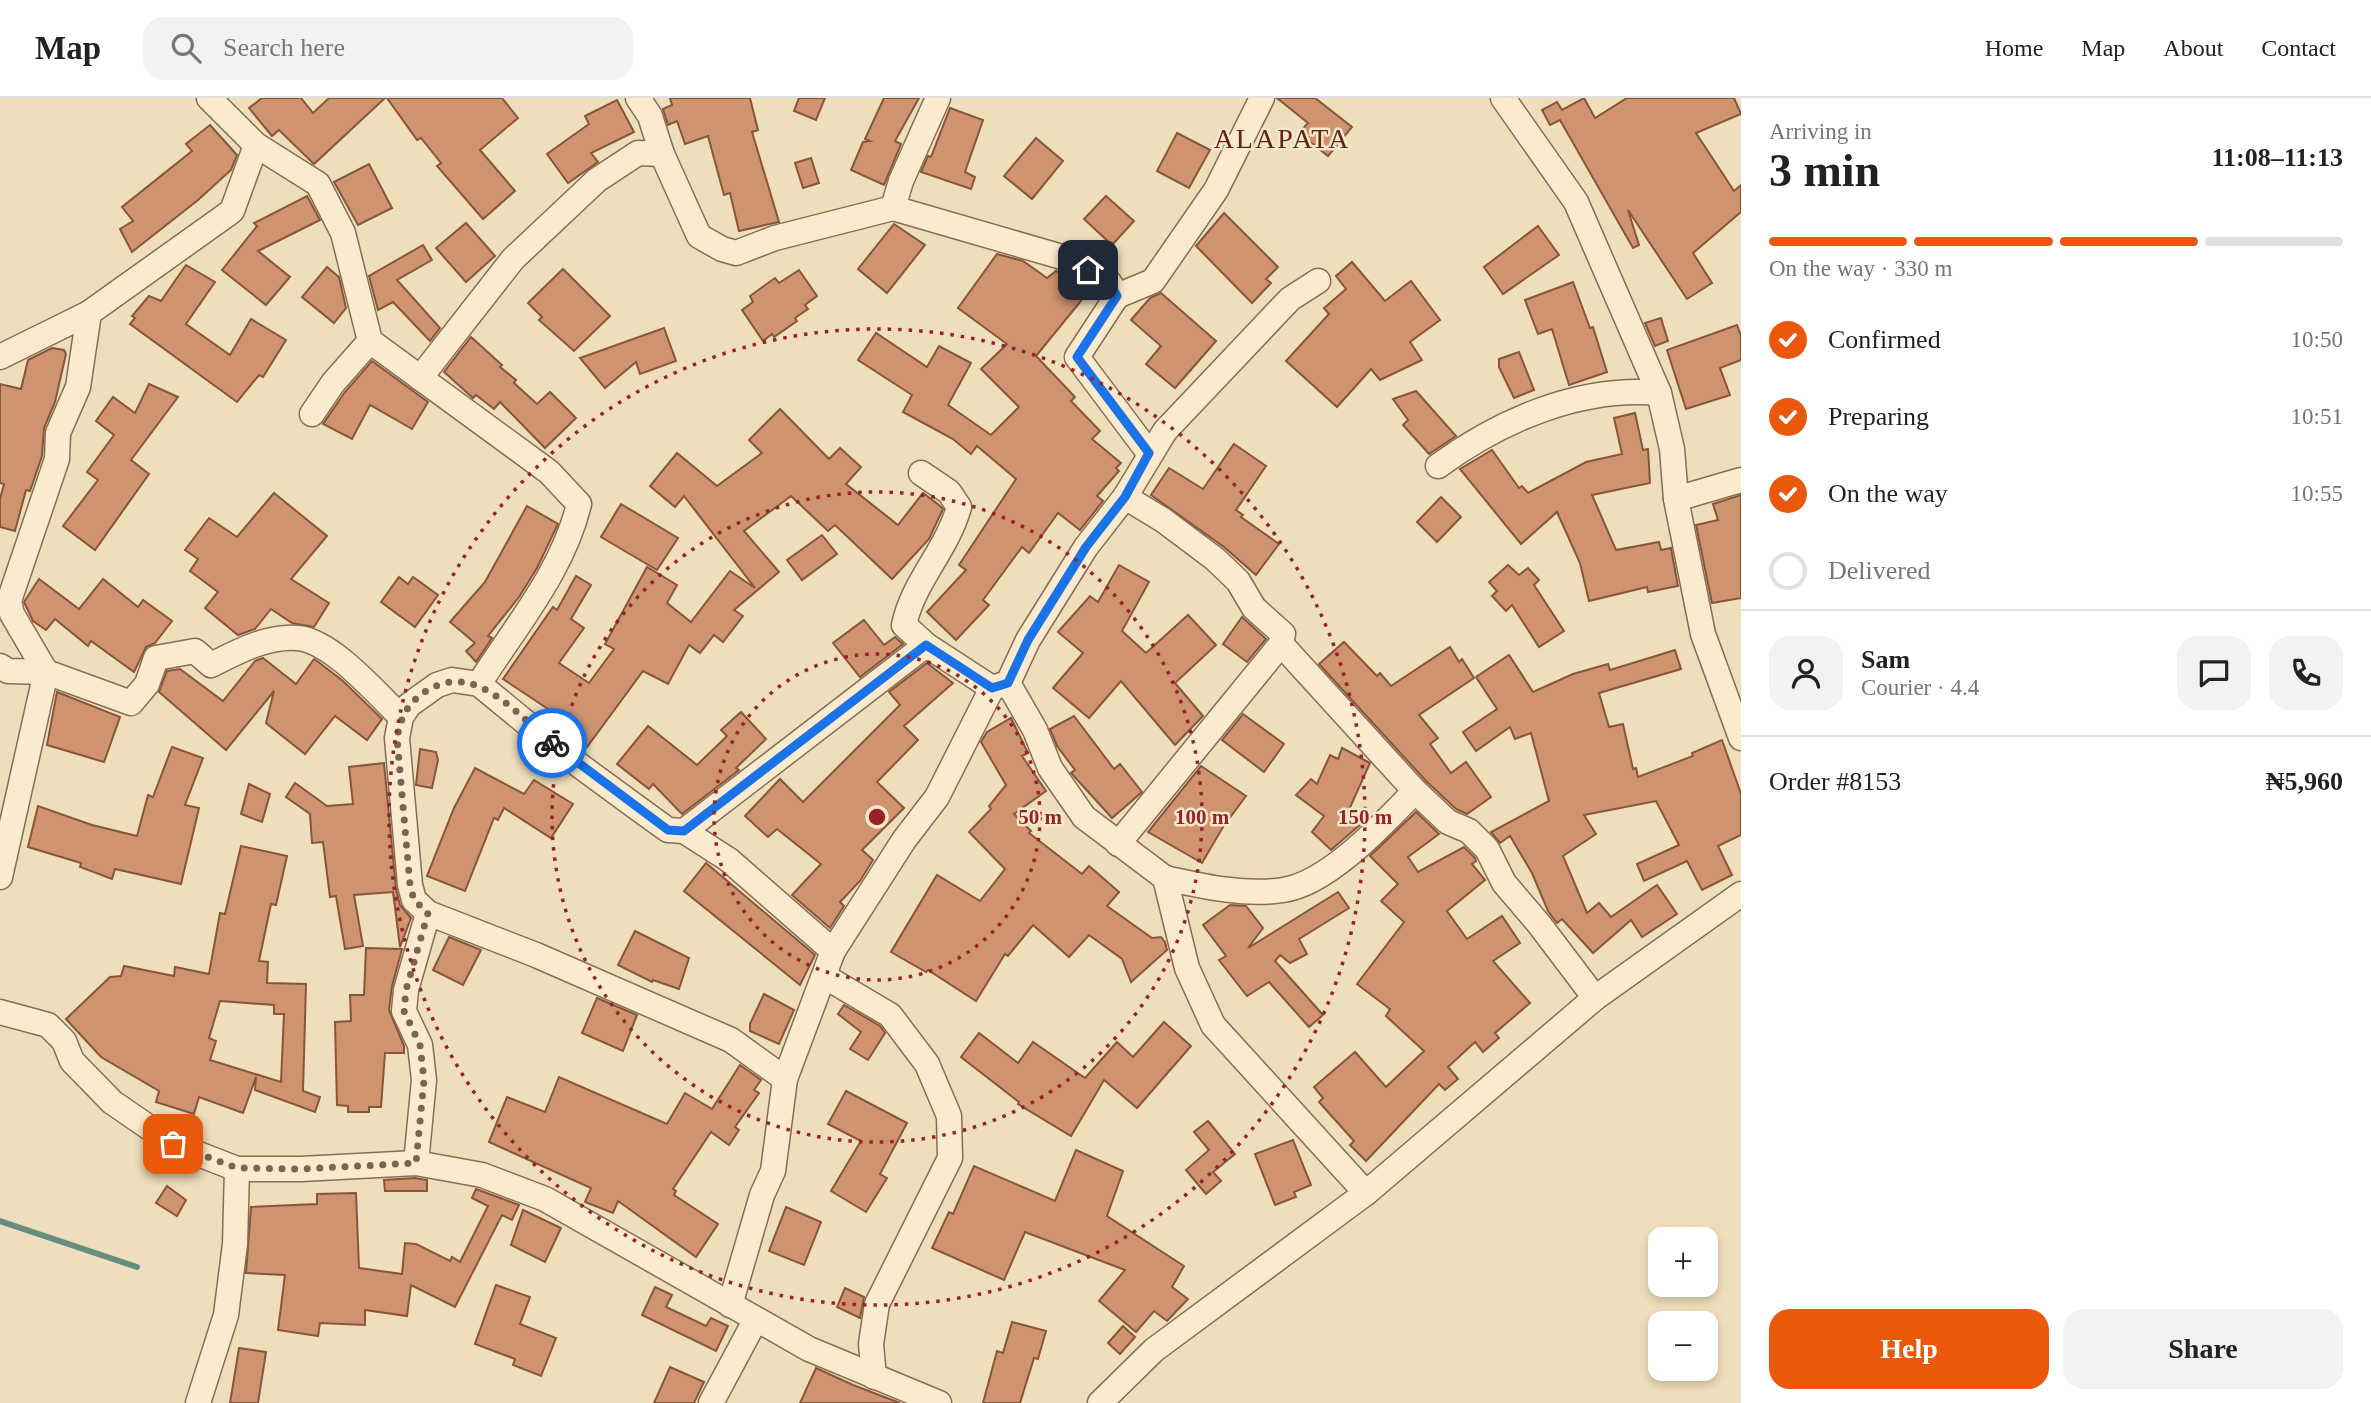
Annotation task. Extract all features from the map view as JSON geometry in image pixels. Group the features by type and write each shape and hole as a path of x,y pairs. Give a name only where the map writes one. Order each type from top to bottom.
{"street":[{"path":"209,98 256,145 318,184 343,233 370,341 549,472 579,504 572,532 534,601 479,684"},
{"path":"638,98 650,116 662,153 699,236 736,253 775,238 893,208 1062,257 1109,282 1117,296"},
{"path":"893,208 901,181 938,98"},
{"path":"1149,453 1077,357 1117,296 1153,281 1216,190 1262,98"},
{"path":"1503,98 1576,202 1659,393 1672,449 1676,499 1703,634 1741,738"},
{"path":"0,357 89,313 232,211 256,145"},
{"path":"420,378 513,259 597,180 638,153 662,153"},
{"path":"730,1305 762,1195 773,1171 785,1079 833,951 904,840 937,797 1028,640 1086,547 1125,497 1149,453 1172,423 1290,299 1318,281"},
{"path":"0,877 46,672 12,614 9,601 57,459 58,433 78,387 89,313"},
{"path":"312,414 332,383 370,341"},
{"path":"1438,466 1464,447 1515,419 1623,390 1659,393"},
{"path":"921,473 949,492 959,507 952,531 908,604 904,625 926,645 1000,686 1084,817 1165,878 1214,888 1284,890 1320,874 1363,844 1415,791"},
{"path":"1676,499 1741,480"},
{"path":"1118,844 1281,644 1283,634 1254,608 1238,581 1215,559 1163,520 1125,497"},
{"path":"0,666 8,671 46,672 131,703 147,684 156,658 195,651 211,665 253,644 299,638 331,653 401,717"},
{"path":"1281,644 1415,791 1448,822 1469,831 1487,849 1504,883 1595,998"},
{"path":"684,831 926,645"},
{"path":"785,1079 731,1040 536,955 428,913 414,900 410,885 397,738 401,717 409,705 437,684 452,680 479,684 564,754 668,830 684,831 729,860 833,951"},
{"path":"1165,878 1187,968 1213,1025 1366,1193"},
{"path":"1102,1402 1154,1350 1366,1193 1595,998 1741,894"},
{"path":"416,1163 424,1080 420,1045 404,1011 406,990 428,913"},
{"path":"824,976 890,1015 927,1064 949,1116 950,1158 877,1304 870,1344 874,1377"},
{"path":"0,1012 48,1025 64,1041 72,1061 112,1102 173,1144 237,1168 301,1169 416,1163 482,1175 545,1199 808,1349 939,1403"},
{"path":"198,1403 226,1315 235,1244 237,1168"},
{"path":"711,1403 755,1321"}],"building":[{"path":"262,98 301,98 313,113 329,98 385,98 314,164 279,130 272,136 249,108"},
{"path":"387,98 502,98 518,118 480,150 515,191 483,219 437,166 441,163 421,138 417,140"},
{"path":"670,98 750,98 758,130 752,132 779,222 739,231 730,193 724,195 708,136 685,144 677,121 668,125 663,109 672,105"},
{"path":"799,98 825,98 816,120 794,111"},
{"path":"884,98 919,98 895,141 901,144 884,185 851,170 863,142 870,141 865,139"},
{"path":"1277,98 1315,98 1352,127 1328,156 1299,133 1308,123"},
{"path":"1584,98 1595,118 1627,98 1734,98 1741,114 1696,133 1734,191 1741,185 1741,212 1693,253 1712,283 1687,299 1628,210 1639,245 1633,248 1560,120 1550,125 1542,110 1557,102 1562,110"},
{"path":"617,100 634,132 591,153 598,162 568,183 547,154 589,124 585,116"},
{"path":"950,108 983,120 965,172 975,177 971,189 921,172 928,156 931,157"},
{"path":"210,125 237,155 231,170 132,252 120,229 133,221 122,207 192,151 186,144"},
{"path":"1177,133 1210,150 1189,188 1157,171"},
{"path":"1036,138 1063,161 1032,199 1004,176"},
{"path":"811,158 819,183 803,188 795,163"},
{"path":"369,164 392,208 358,225 334,182"},
{"path":"307,196 320,220 258,251 290,277 266,305 222,270 257,226 254,223"},
{"path":"1106,196 1134,221 1112,245 1084,219"},
{"path":"1224,213 1278,267 1266,279 1271,283 1252,303 1196,246"},
{"path":"466,223 495,256 466,282 436,248"},
{"path":"894,224 925,245 887,293 858,269"},
{"path":"1538,226 1559,255 1503,294 1484,267"},
{"path":"423,245 432,260 397,280 440,328 430,341 393,302 378,310 369,276"},
{"path":"997,254 1023,261 1047,278 1056,271 1089,291 1036,356 1075,397 1071,401 1100,431 1092,439 1121,463 1116,468 1119,471 1097,496 1103,501 1080,530 1058,513 1029,553 1022,547 983,600 989,605 956,640 927,612 966,570 959,565 1016,479 977,446 971,454 953,439 903,412 912,395 858,360 876,333 927,367 939,346 971,363 948,405 991,435 1019,407 981,369 1007,344 958,308"},
{"path":"1352,262 1385,301 1411,281 1440,320 1410,342 1422,360 1380,380 1371,369 1337,407 1286,361 1329,314 1324,308 1346,289 1336,276"},
{"path":"186,265 215,282 186,324 230,355 251,319 286,340 263,377 259,375 237,402 130,324 135,318 132,316 149,296 161,301"},
{"path":"327,267 339,277 346,308 334,323 302,297"},
{"path":"563,269 610,316 574,351 539,320 542,317 528,303"},
{"path":"799,270 817,296 805,305 808,309 795,318 797,321 774,337 772,334 763,341 742,310 753,302 750,296 775,278 779,283"},
{"path":"1573,282 1590,328 1593,327 1607,372 1569,385 1552,329 1538,334 1525,300"},
{"path":"1161,293 1216,341 1175,388 1146,364 1161,346 1131,320 1150,298"},
{"path":"1661,318 1668,341 1655,346 1645,323"},
{"path":"1737,325 1741,336 1741,360 1720,368 1730,395 1686,409 1667,350"},
{"path":"664,328 676,361 640,374 636,362 605,388 580,358"},
{"path":"471,337 502,365 500,367 516,380 514,383 537,404 550,392 576,418 545,448 500,402 494,409 476,395 473,398 444,372"},
{"path":"52,348 64,350 66,354 55,402 44,428 42,456 30,491 26,490 15,531 0,527 0,499 4,484 0,483 0,384 21,389 28,360"},
{"path":"1519,352 1534,390 1514,398 1499,367 1499,359"},
{"path":"372,361 428,402 412,429 370,405 352,439 323,424 345,392"},
{"path":"149,384 178,397 131,460 149,474 95,550 63,526 98,480 87,472 114,435 96,421 113,397 135,413"},
{"path":"1416,391 1456,436 1429,454 1403,425 1408,420 1393,399"},
{"path":"780,409 829,459 840,448 861,467 846,484 898,525 923,493 939,505 943,509 929,539 892,579 835,525 828,531 791,496 744,531 779,572 734,610 743,616 723,642 714,635 700,653 689,645 668,684 643,671 587,747 558,726 563,719 503,679 553,607 557,610 576,576 591,585 571,619 584,628 559,663 589,683 614,649 605,644 647,567 677,585 667,603 691,622 730,571 755,588 684,496 675,507 650,486 677,453 717,486 762,453 749,440"},
{"path":"1635,413 1643,450 1648,449 1650,483 1592,495 1616,550 1659,542 1661,550 1671,548 1678,586 1648,592 1647,587 1589,601 1580,563 1557,512 1521,544 1460,469 1492,450 1519,488 1522,486 1528,493 1586,462 1622,454 1614,418"},
{"path":"1234,444 1266,466 1236,510 1243,515 1241,517 1279,544 1256,575 1224,547 1151,495 1169,468 1203,489"},
{"path":"274,493 327,536 291,579 329,603 314,627 292,623 271,609 255,629 238,635 205,608 218,592 190,571 198,559 185,550 209,518 237,537"},
{"path":"1741,495 1741,598 1712,603 1696,525 1718,520 1713,504"},
{"path":"1441,497 1461,517 1437,542 1417,522"},
{"path":"621,504 678,538 657,570 601,537"},
{"path":"527,506 558,524 537,568 519,597 488,636 492,638 476,662 466,651 475,643 450,622 485,582"},
{"path":"822,535 837,554 802,580 787,560"},
{"path":"1119,565 1149,582 1122,631 1146,653 1188,615 1216,645 1175,683 1203,716 1175,745 1121,681 1089,718 1053,688 1083,653 1058,632 1090,596 1098,602"},
{"path":"1508,565 1519,575 1528,568 1539,580 1534,585 1564,631 1539,647 1512,605 1506,611 1492,596 1497,591 1489,582"},
{"path":"399,577 408,584 413,577 438,595 415,627 381,602"},
{"path":"39,579 79,609 103,579 138,607 143,600 172,621 155,643 146,647 134,672 91,641 88,646 55,619 46,630 33,621 24,602"},
{"path":"1242,617 1266,639 1247,662 1223,644"},
{"path":"864,620 884,645 895,637 903,644 860,677 833,643"},
{"path":"1344,642 1377,676 1380,673 1391,686 1450,647 1459,662 1462,659 1474,678 1419,715 1438,738 1430,744 1451,773 1466,762 1491,797 1467,814 1456,809 1426,781 1319,664"},
{"path":"1675,650 1681,669 1599,693 1609,727 1623,724 1633,769 1636,768 1638,777 1693,756 1692,753 1722,740 1741,794 1741,835 1718,846 1732,875 1702,890 1687,861 1644,881 1637,864 1679,845 1656,801 1584,815 1596,834 1563,856 1587,913 1599,903 1611,917 1657,885 1677,914 1642,937 1631,920 1593,953 1562,919 1557,923 1548,911 1532,873 1510,836 1500,843 1491,832 1549,801 1531,733 1515,739 1510,727 1476,751 1463,732 1497,709 1476,677 1509,655 1533,692 1573,674 1608,664 1610,670"},
{"path":"263,658 296,684 314,659 343,681 382,719 367,740 335,716 305,754 266,723 274,691 226,750 159,692 167,671 180,669 223,701 255,661"},
{"path":"927,663 953,683 904,726 918,740 877,782 904,808 862,850 873,860 860,881 840,902 844,906 830,928 792,895 821,864 777,829 768,837 745,816 780,779 803,802 900,705 889,692"},
{"path":"57,692 120,717 104,762 47,745"},
{"path":"741,712 766,739 736,768 739,770 682,814 653,784 649,789 617,764 648,726 697,765 727,736 721,730"},
{"path":"1243,714 1284,744 1264,772 1222,740"},
{"path":"1074,716 1114,769 1120,764 1142,792 1112,818 1071,773 1075,770 1057,746 1050,729"},
{"path":"1011,718 1028,753 1022,756 1046,791 1014,814 1031,831 1029,833 1082,874 1089,866 1119,892 1107,906 1152,938 1161,937 1165,942 1167,950 1131,982 1122,959 1089,935 1069,957 1033,925 1008,956 1005,954 976,1001 928,970 926,972 891,952 937,875 980,901 1005,869 969,832 991,809 989,806 1006,785 981,742 987,732"},
{"path":"172,747 203,758 185,805 199,808 181,884 115,869 112,879 80,867 81,863 28,847 38,806 92,825 137,836 148,795 153,797"},
{"path":"1342,748 1370,763 1348,812 1361,824 1331,850 1312,832 1324,816 1296,795 1311,779 1317,784 1330,755 1338,759"},
{"path":"420,749 436,752 438,760 432,788 416,785"},
{"path":"384,763 396,889 400,905 411,918 400,947 393,892 354,895 363,946 345,949 336,896 330,897 323,842 312,843 310,814 286,797 295,783 327,806 353,804 349,767"},
{"path":"1201,766 1246,796 1223,827 1202,863 1148,832"},
{"path":"475,768 524,794 534,780 573,804 551,838 504,808 498,820 494,818 465,891 427,876 454,808"},
{"path":"249,784 270,794 262,822 241,814"},
{"path":"1416,812 1439,834 1408,857 1418,872 1464,847 1475,858 1476,861 1472,864 1485,880 1447,911 1467,939 1502,916 1520,943 1493,961 1530,1003 1495,1033 1499,1038 1483,1052 1475,1042 1448,1067 1458,1079 1445,1090 1439,1084 1366,1161 1350,1145 1354,1141 1319,1102 1323,1098 1314,1087 1355,1052 1386,1087 1424,1051 1386,1016 1390,1009 1357,984 1404,922 1381,901 1398,884 1370,856"},
{"path":"241,846 287,856 276,905 271,904 259,961 268,962 267,983 306,984 303,1091 320,1097 315,1112 255,1090 256,1077 243,1113 199,1097 194,1114 156,1102 159,1091 101,1057 66,1019 110,977 121,976 124,966 174,976 175,967 209,974 220,913 225,914","holes":["220,1001 274,1005 274,1014 284,1014 281,1082 210,1060 216,1041 209,1038"]},
{"path":"706,863 815,955 800,985 684,891"},
{"path":"1338,892 1349,908 1299,939 1307,954 1290,963 1280,955 1275,961 1323,1015 1309,1027 1269,982 1247,996 1219,960 1226,956 1203,925 1230,905 1246,906 1263,928 1248,948"},
{"path":"635,931 689,958 679,989 653,980 652,982 618,965"},
{"path":"449,937 481,950 463,985 433,970"},
{"path":"366,948 402,949 389,1010 404,1046 404,1053 385,1053 381,1107 369,1107 369,1112 348,1112 348,1106 337,1105 335,1022 351,1021 350,995 364,995"},
{"path":"764,994 794,1010 779,1044 750,1031 750,1024"},
{"path":"597,998 637,1015 623,1051 582,1033"},
{"path":"844,1005 880,1026 885,1033 868,1060 850,1049 861,1032 838,1014"},
{"path":"1164,1022 1191,1046 1137,1108 1104,1080 1071,1136 1018,1104 1019,1102 961,1057 979,1033 1018,1063 1033,1042 1085,1078 1117,1042 1133,1057"},
{"path":"740,1065 761,1080 754,1090 759,1093 735,1127 739,1130 729,1145 711,1132 673,1189 676,1191 674,1195 718,1224 696,1257 618,1201 613,1213 585,1202 591,1188 489,1142 507,1097 545,1112 559,1077 667,1124 685,1093 712,1109"},
{"path":"846,1091 907,1123 880,1174 887,1178 866,1212 831,1191 861,1141 828,1124"},
{"path":"1208,1121 1235,1154 1213,1172 1221,1181 1206,1194 1186,1170 1209,1150 1194,1132"},
{"path":"1293,1140 1311,1185 1294,1192 1296,1197 1275,1205 1255,1154"},
{"path":"1076,1150 1123,1171 1107,1216 1184,1266 1172,1287 1188,1299 1167,1321 1154,1311 1136,1332 1099,1301 1125,1270 1025,1232 1004,1280 932,1248 949,1212 953,1214 974,1166 1055,1201"},
{"path":"384,1180 427,1180 427,1191 385,1191"},
{"path":"167,1186 186,1200 177,1216 156,1203"},
{"path":"476,1189 519,1205 512,1220 502,1215 455,1307 411,1285 407,1316 365,1310 365,1325 320,1323 318,1336 278,1330 285,1275 246,1273 251,1207 317,1204 317,1194 356,1193 359,1268 402,1274 405,1243 416,1244 450,1261 452,1257 460,1262 488,1206 472,1198"},
{"path":"786,1207 821,1222 804,1265 769,1251"},
{"path":"523,1210 561,1228 545,1262 511,1245"},
{"path":"496,1285 530,1297 520,1324 556,1338 541,1376 513,1365 515,1359 475,1344"},
{"path":"655,1287 672,1295 666,1307 706,1326 711,1318 728,1326 716,1351 642,1315"},
{"path":"845,1288 864,1297 860,1318 837,1307"},
{"path":"1012,1322 1046,1331 1038,1359 1034,1358 1020,1403 983,1403 997,1351 1003,1353"},
{"path":"1123,1326 1135,1337 1120,1354 1108,1343"},
{"path":"239,1348 266,1352 258,1403 230,1403"},
{"path":"670,1367 704,1382 694,1403 654,1403"},
{"path":"816,1368 853,1385 900,1403 800,1403"}],"waterway":[{"path":"0,1221 137,1267"}],"way so far":[{"path":"173,1144 237,1168 301,1169 416,1163 424,1080 420,1045 404,1011 406,990 428,913 414,900 410,885 397,738 401,717 422,693 437,684 452,680 479,684 552,743"}],"district":[{"name":"ALAPATA","path":"1282,138"}],"route":[{"path":"552,743 668,830 684,831 769,769 926,645 992,688 1008,683 1028,640 1065,585 1086,547 1125,497 1149,453 1077,357 1117,296 1109,282 1088,270"}]}
